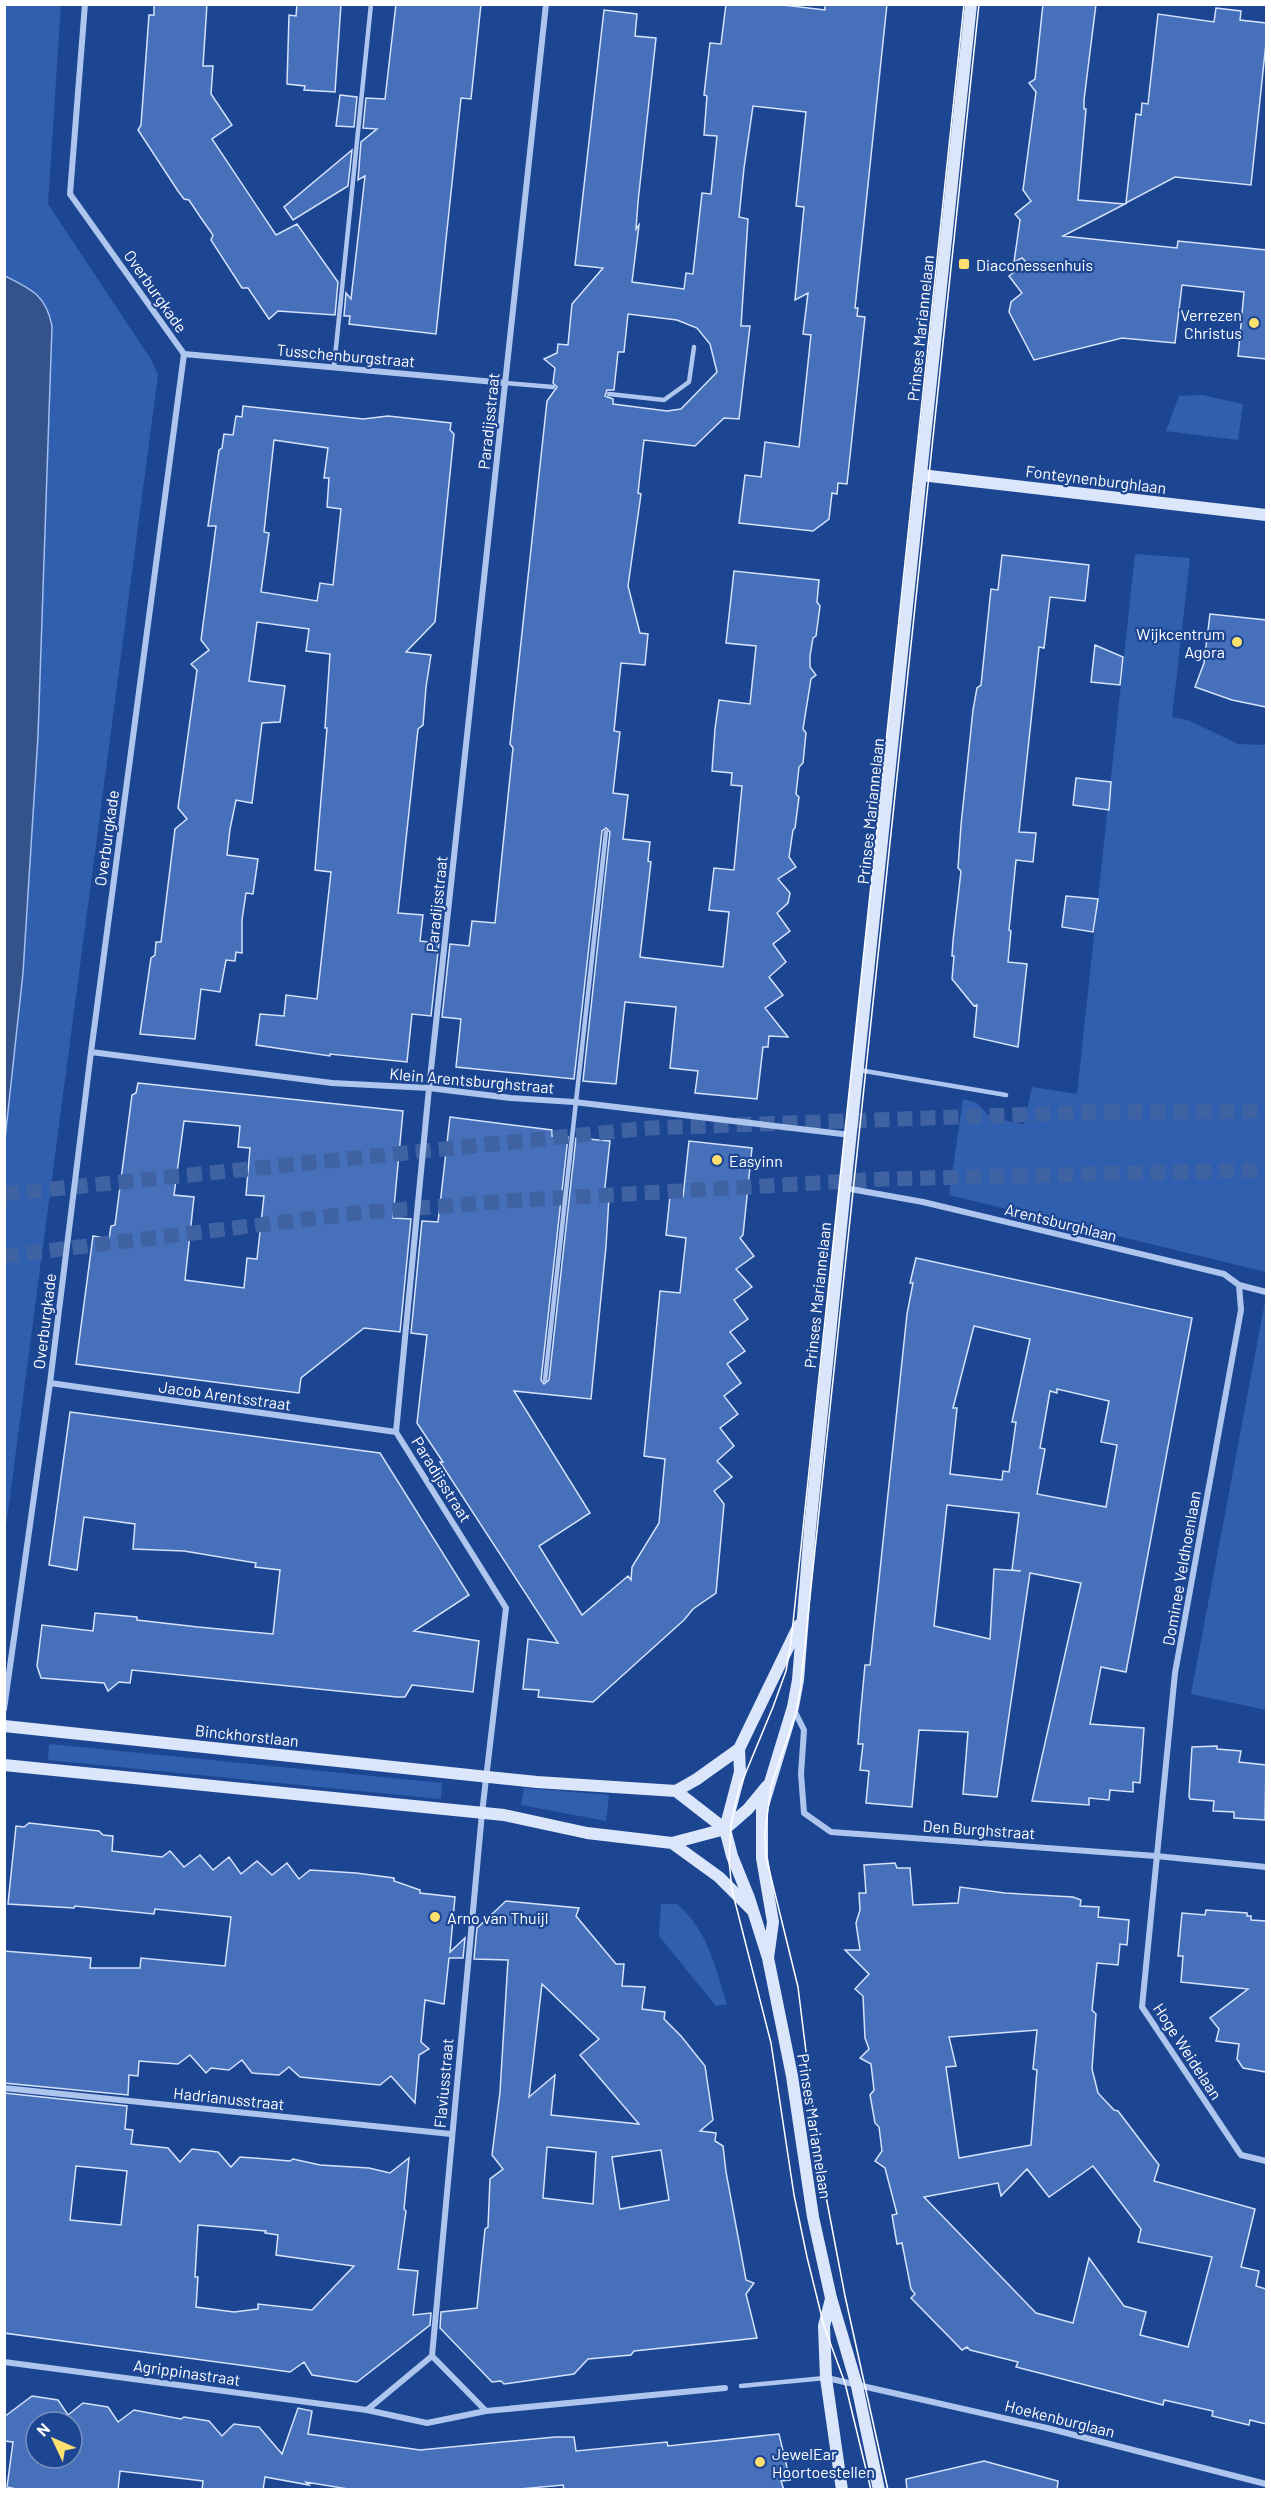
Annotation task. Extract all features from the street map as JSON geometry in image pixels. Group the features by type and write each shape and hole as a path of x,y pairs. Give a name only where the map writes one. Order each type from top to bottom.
{"street":[{"name":"Overburgkade","path":"4,1709 50,1383 91,1052 184,354 70,194 85,4"},
{"name":"Paradijsstraat","path":"487,1777 506,1608 396,1432 429,1088 546,4"},
{"name":"Prinses Mariannelaan","path":"768,1958 773,1922 762,1858 762,1809 793,1707 800,1664 801,1622 845,1188 971,4"},
{"name":"Tusschenburgstraat","path":"184,354 506,383"},
{"name":"Fonteynenburghlaan","path":"921,475 1266,515"},
{"name":"Klein Arentsburghstraat","path":"91,1052 332,1083 429,1088 511,1098 574,1102 851,1136"},
{"name":"Arentsburghlaan","path":"845,1188 923,1202 1224,1274 1239,1285 1266,1292"},
{"name":"Dominee Veldhoenlaan","path":"1156,1856 1175,1673 1241,1310 1239,1285"},
{"name":"Jacob Arentsstraat","path":"50,1383 396,1432"},
{"name":"Prinses Mariannelaan","path":"801,1622 739,1749 740,1772 725,1829 732,1856 768,1958 792,2076 813,2217 851,2385 879,2490"},
{"name":"Den Burghstraat","path":"793,1707 804,1730 801,1774 804,1814 831,1832 1156,1856 1266,1867"},
{"name":"Binckhorstlaan","path":"4,1726 487,1777 676,1791"},
{"path":"725,1829 676,1791 739,1749"},
{"path":"4,1765 482,1813 515,1817 614,1837 672,1843 725,1829 748,1809 768,1785"},
{"path":"482,1813 487,1777"},
{"name":"Flaviusstraat","path":"432,2356 482,1813"},
{"path":"672,1843 719,1877 753,1911"},
{"name":"Hoge Weidelaan","path":"1156,1856 1142,2007 1241,2154 1266,2161"},
{"name":"Hadrianusstraat","path":"4,2088 451,2134"},
{"name":"Prinses Mariannelaan","path":"831,2298 824,2326 826,2378 842,2490"},
{"path":"367,2410 432,2356 486,2411"},
{"name":"Agrippinastraat","path":"4,2361 367,2410 427,2423 486,2411 725,2388"},
{"path":"826,2378 851,2385"},
{"name":"Hoekenburglaan","path":"851,2385 1047,2428 1266,2484"}],"lane":[{"path":"334,367 372,4"},
{"path":"609,394 664,400 689,382 694,347"},
{"path":"506,383 553,387"},
{"path":"545,1380 574,1102 606,832"},
{"path":"859,1070 1006,1095"},
{"path":"741,2386 826,2378"}],"shaded area":[{"path":"61,4 48,204 152,361 158,375 5,1534 4,1139 23,973 38,736 52,326 46,307 36,294 5,276 4,5"},
{"path":"5,276 36,294 46,307 52,326 38,736 23,973 5,1139"},
{"path":"1202,395 1243,404 1238,440 1166,431 1179,396"},
{"path":"1135,554 1190,558 1172,717 1188,720 1238,744 1266,745 1266,1272 949,1195 963,1099 977,1103 991,1118 1024,1124 1032,1087 1077,1094"},
{"path":"1266,1303 1266,1710 1191,1694"},
{"path":"49,1744 442,1783 441,1799 48,1760"},
{"path":"524,1788 609,1795 606,1821 521,1805"},
{"path":"661,1904 677,1904 696,1925 709,1950 727,2004 716,2006 659,1936"}],"building":[{"path":"154,4 207,4 203,66 213,66 211,94 232,125 212,139 276,235 297,224 338,282 335,315 278,311 269,319 248,288 242,288 211,240 213,235 189,200 184,199 178,191 138,130 141,125 149,15 154,15"},
{"path":"297,4 341,4 335,92 304,90 305,86 287,84 289,15 296,16"},
{"path":"396,4 481,4 471,99 461,98 436,334 349,324 350,316 344,316 346,293 351,299 365,176 358,180 361,142 377,129 363,128 366,98 385,99"},
{"path":"726,4 775,4 825,10 825,4 887,4 855,308 858,308 857,316 865,317 847,484 838,483 837,494 832,493 829,519 813,531 739,523 745,475 761,477 765,442 799,447 811,335 803,334 808,293 795,300 804,207 796,206 806,112 753,106 739,217 748,219 741,326 750,326 739,419 724,418 695,446 644,440 638,493 641,494 628,586 640,633 648,634 645,665 621,663 614,731 620,732 613,793 628,795 623,839 650,842 648,861 651,862 640,957 723,967 729,912 709,910 714,868 734,870 742,786 731,785 732,773 712,771 715,729 719,700 750,704 756,646 726,643 734,571 819,580 817,602 820,606 816,636 813,638 810,656 810,667 816,675 811,679 803,729 806,733 803,763 799,767 796,794 799,797 789,857 796,867 778,879 790,893 788,903 777,913 790,931 773,944 786,962 769,977 783,995 765,1008 788,1037 769,1036 768,1047 763,1047 757,1099 695,1093 698,1071 670,1068 676,1007 625,1002 616,1084 583,1081 610,832 606,828 602,831 574,1079 456,1067 461,1019 442,1017 450,944 469,946 472,921 495,923 513,748 510,744 547,401 557,387 553,383 555,368 544,359 557,353 558,344 568,345 572,304 603,268 575,265 604,10 637,14 635,36 656,38 638,202 636,229 639,225 632,282 684,289 686,273 693,274 702,193 711,194 717,136 704,135 707,96 704,95 710,43 721,44","holes":["628,314 677,320 697,328 710,344 717,372 681,409 667,411 613,404 613,399 605,396 607,390 614,390 618,352 624,352"]},
{"path":"1043,4 1096,4 1084,100 1084,109 1086,109 1078,200 1125,204 1063,236 1177,248 1178,241 1266,250 1266,359 1238,356 1244,292 1182,285 1175,343 1122,338 1034,360 1009,312 1011,302 1022,293 1009,276 1026,262 1022,258 1014,262 1020,220 1015,214 1031,201 1023,190 1036,92 1029,83 1035,79"},
{"path":"1216,8 1241,11 1240,20 1266,23 1266,43 1251,185 1175,177 1126,203 1136,114 1141,115 1142,103 1148,104 1158,14 1214,22"},
{"path":"340,95 357,97 354,127 336,126"},
{"path":"352,150 348,186 293,220 284,207"},
{"path":"243,406 363,419 388,416 451,423 450,430 454,434 435,622 406,652 431,655 423,725 418,729 398,913 423,915 420,941 439,943 431,1016 412,1014 407,1062 330,1054 330,1056 256,1045 260,1014 284,1016 286,995 317,999 331,872 315,870 327,728 325,728 330,654 306,651 309,629 257,622 249,681 285,686 280,722 262,723 252,803 236,800 230,829 227,855 258,859 253,894 246,893 242,920 242,953 236,952 235,961 226,960 220,992 201,989 195,1039 140,1034 151,958 155,955 156,942 161,942 175,829 187,819 178,808 197,670 191,664 209,650 201,640 216,526 208,526 219,450 222,448 224,434 233,435 236,416 242,417","holes":["274,440 328,448 324,478 329,478 327,507 341,509 333,585 320,583 317,601 261,592 269,533 264,532"]},
{"path":"1002,555 1089,565 1085,601 1050,597 1044,648 1039,647 1019,832 1036,833 1033,862 1016,860 1009,930 1011,931 1008,962 1027,964 1018,1047 974,1037 977,1005 974,1006 952,979 953,941 961,871 958,868 961,825 973,710 977,688 981,685 991,589 998,590"},
{"name":"Wijkcentrum Agora","path":"1210,614 1266,620 1266,707 1232,700 1195,687 1204,663"},
{"path":"1095,645 1123,657 1120,685 1091,682"},
{"path":"1076,778 1111,782 1109,810 1073,805"},
{"path":"1066,896 1098,899 1093,932 1062,927"},
{"path":"138,1083 403,1111 393,1218 411,1219 400,1332 364,1328 301,1378 299,1393 76,1364 93,1236 109,1239 111,1226 115,1225 132,1095 136,1093","holes":["184,1121 240,1126 238,1147 250,1148 246,1195 264,1196 257,1259 247,1258 244,1288 185,1280 194,1197 174,1195"]},
{"path":"450,1117 552,1130 552,1136 568,1137 541,1380 544,1384 549,1380 576,1138 610,1141 604,1196 609,1197 606,1246 591,1399 514,1391 590,1513 539,1546 582,1615 628,1576 631,1580 632,1567 659,1523 665,1459 644,1456 660,1291 680,1293 686,1238 666,1235 670,1196 683,1197 689,1141 752,1148 743,1235 740,1238 754,1256 736,1269 752,1287 734,1300 748,1319 730,1332 745,1351 727,1364 741,1383 724,1396 738,1414 720,1428 734,1446 717,1461 732,1477 714,1491 724,1504 716,1593 693,1609 684,1620 593,1702 538,1697 539,1690 523,1689 528,1639 558,1643 417,1423 427,1335 411,1333 422,1221 438,1222"},
{"path":"916,1258 1192,1318 1126,1672 1101,1667 1090,1724 1144,1728 1140,1783 1133,1782 1133,1792 1110,1790 1109,1800 1089,1798 1089,1805 1032,1801 1081,1583 1030,1573 997,1797 963,1794 968,1732 919,1730 912,1807 866,1803 869,1771 860,1770 863,1744 858,1744 860,1718 865,1665 870,1665 907,1314 913,1283 910,1283","holes":["974,1326 1030,1339 1012,1422 1016,1422 1009,1472 1003,1471 1002,1480 950,1474 957,1408 953,1408","1057,1389 1109,1401 1101,1442 1117,1445 1106,1507 1037,1494 1045,1449 1040,1448 1050,1391 1057,1393","947,1505 1019,1513 1012,1570 1021,1571 994,1569 990,1639 934,1626"]},
{"path":"70,1412 380,1453 469,1595 414,1631 479,1641 473,1692 412,1685 405,1697 397,1697 132,1670 130,1683 119,1682 108,1691 104,1683 41,1678 37,1666 42,1625 93,1631 95,1613 137,1617 137,1620 273,1634 280,1570 255,1567 256,1563 184,1551 133,1549 135,1524 84,1517 77,1570 49,1565"},
{"path":"1217,1746 1217,1749 1241,1751 1239,1762 1266,1765 1265,1820 1234,1818 1234,1812 1213,1811 1214,1801 1190,1799 1192,1747"},
{"path":"29,1823 99,1831 103,1835 113,1836 112,1851 162,1857 170,1851 184,1867 200,1855 213,1870 229,1857 241,1874 257,1861 272,1875 287,1863 299,1879 310,1870 356,1873 394,1878 394,1881 420,1890 420,1893 455,1897 450,1952 465,1938 463,1958 449,1958 444,2004 425,2000 421,2042 429,2049 419,2055 415,2103 391,2076 380,2085 300,2077 289,2067 279,2075 252,2073 242,2060 229,2070 211,2068 206,2073 190,2055 178,2064 139,2061 138,2076 129,2075 128,2095 4,2083 4,1951 91,1958 90,1968 140,1968 141,1958 225,1966 231,1917 155,1909 154,1914 75,1906 74,1908 8,1904 16,1826 24,1827"},
{"path":"895,1863 897,1868 910,1868 913,1905 958,1903 960,1887 1005,1893 1073,1897 1081,1900 1080,1906 1099,1907 1098,1917 1129,1920 1127,1945 1120,1944 1118,1965 1097,1963 1092,2010 1096,2014 1092,2069 1098,2093 1114,2110 1118,2111 1159,2165 1154,2181 1255,2209 1241,2267 1259,2271 1256,2286 1266,2289 1266,2424 1250,2420 1249,2425 1212,2416 1213,2411 1164,2400 1163,2405 1016,2367 1018,2362 970,2350 967,2347 962,2350 911,2298 915,2294 911,2289 902,2243 897,2244 892,2215 897,2214 885,2168 875,2161 882,2151 879,2127 875,2123 870,2095 874,2090 871,2064 860,2058 869,2049 865,2038 863,1996 855,1989 869,1974 845,1950 860,1950 856,1923 860,1910 859,1893 866,1893 864,1865","holes":["1037,2030 1033,2069 1037,2070 1031,2145 959,2158 946,2067 956,2066 949,2037","1093,2166 1141,2229 1138,2242 1212,2257 1188,2347 1140,2335 1146,2312 1124,2306 1089,2258 1073,2323 1036,2313 924,2197 998,2183 1001,2196 1027,2169 1049,2197"]},
{"path":"506,1901 579,1908 576,1916 616,1964 624,1964 622,1986 645,1987 642,2009 665,2012 664,2019 705,2066 713,2120 700,2131 716,2133 715,2141 723,2146 746,2280 754,2283 746,2294 757,2338 634,2351 631,2355 588,2359 574,2374 504,2384 501,2381 492,2382 440,2328 441,2312 477,2308 485,2229 488,2227 490,2179 503,2169 492,2155 500,2092 508,1960 474,1959 477,1928","holes":["542,1984 599,2039 580,2055 639,2124 551,2115 555,2075 529,2097","547,2147 596,2152 593,2204 543,2198","661,2150 669,2200 620,2209 612,2157"]},
{"path":"1206,1910 1247,1913 1247,1916 1251,1916 1251,1920 1266,1921 1266,2072 1243,2068 1237,2059 1239,2044 1216,2041 1219,2029 1210,2018 1248,1989 1181,1982 1183,1956 1178,1956 1182,1913 1205,1915"},
{"path":"4,2093 127,2106 125,2129 133,2130 131,2144 168,2148 180,2162 192,2149 218,2152 231,2167 240,2157 290,2161 293,2159 320,2165 369,2168 390,2173 409,2158 404,2209 406,2211 398,2269 418,2271 413,2315 431,2313 430,2325 357,2382 312,2375 304,2362 290,2372 4,2333","holes":["76,2166 127,2171 121,2225 70,2220","198,2225 266,2231 265,2233 278,2235 276,2255 354,2266 312,2310 258,2304 258,2309 234,2312 196,2307"]},
{"path":"32,2396 58,2400 65,2410 24,2410 24,2470 84,2470 84,2410 74,2410 83,2403 108,2407 118,2422 134,2410 181,2419 184,2417 209,2421 222,2436 234,2424 259,2427 282,2454 298,2408 312,2411 308,2434 420,2450 574,2437 576,2451 667,2442 668,2446 779,2434 790,2480 781,2481 784,2490 564,2489 563,2485 509,2490 354,2490 265,2477 263,2490 202,2490 203,2481 120,2471 118,2490 21,2490 7,2487 13,2442 4,2441 4,2417"},
{"path":"984,2461 1058,2481 1057,2490 907,2490 906,2479"}],"tunnel":[{"path":"4,1194 649,1128 1097,1112 1266,1111"},
{"path":"4,1256 357,1213 506,1201 885,1179 1266,1170"}],"tram line":[{"path":"871,2490 845,2383 824,2326 807,2257 794,2195 771,2043 732,1890 729,1861 731,1824 739,1789 786,1671 791,1642 964,4"},
{"path":"888,2490 845,2296 820,2165 798,1987 766,1857 765,1833 771,1786 796,1713 800,1691 979,4"}],"place":[{"name":"Diaconessenhuis","path":"964,264"},
{"name":"Verrezen Christus","path":"1254,323"},
{"name":"Wijkcentrum Agora","path":"1237,642"},
{"name":"Easyinn","path":"717,1160"},
{"name":"Arno van Thuijl","path":"435,1917"},
{"name":"JewelEar Hoortoestellen","path":"760,2462"}]}
